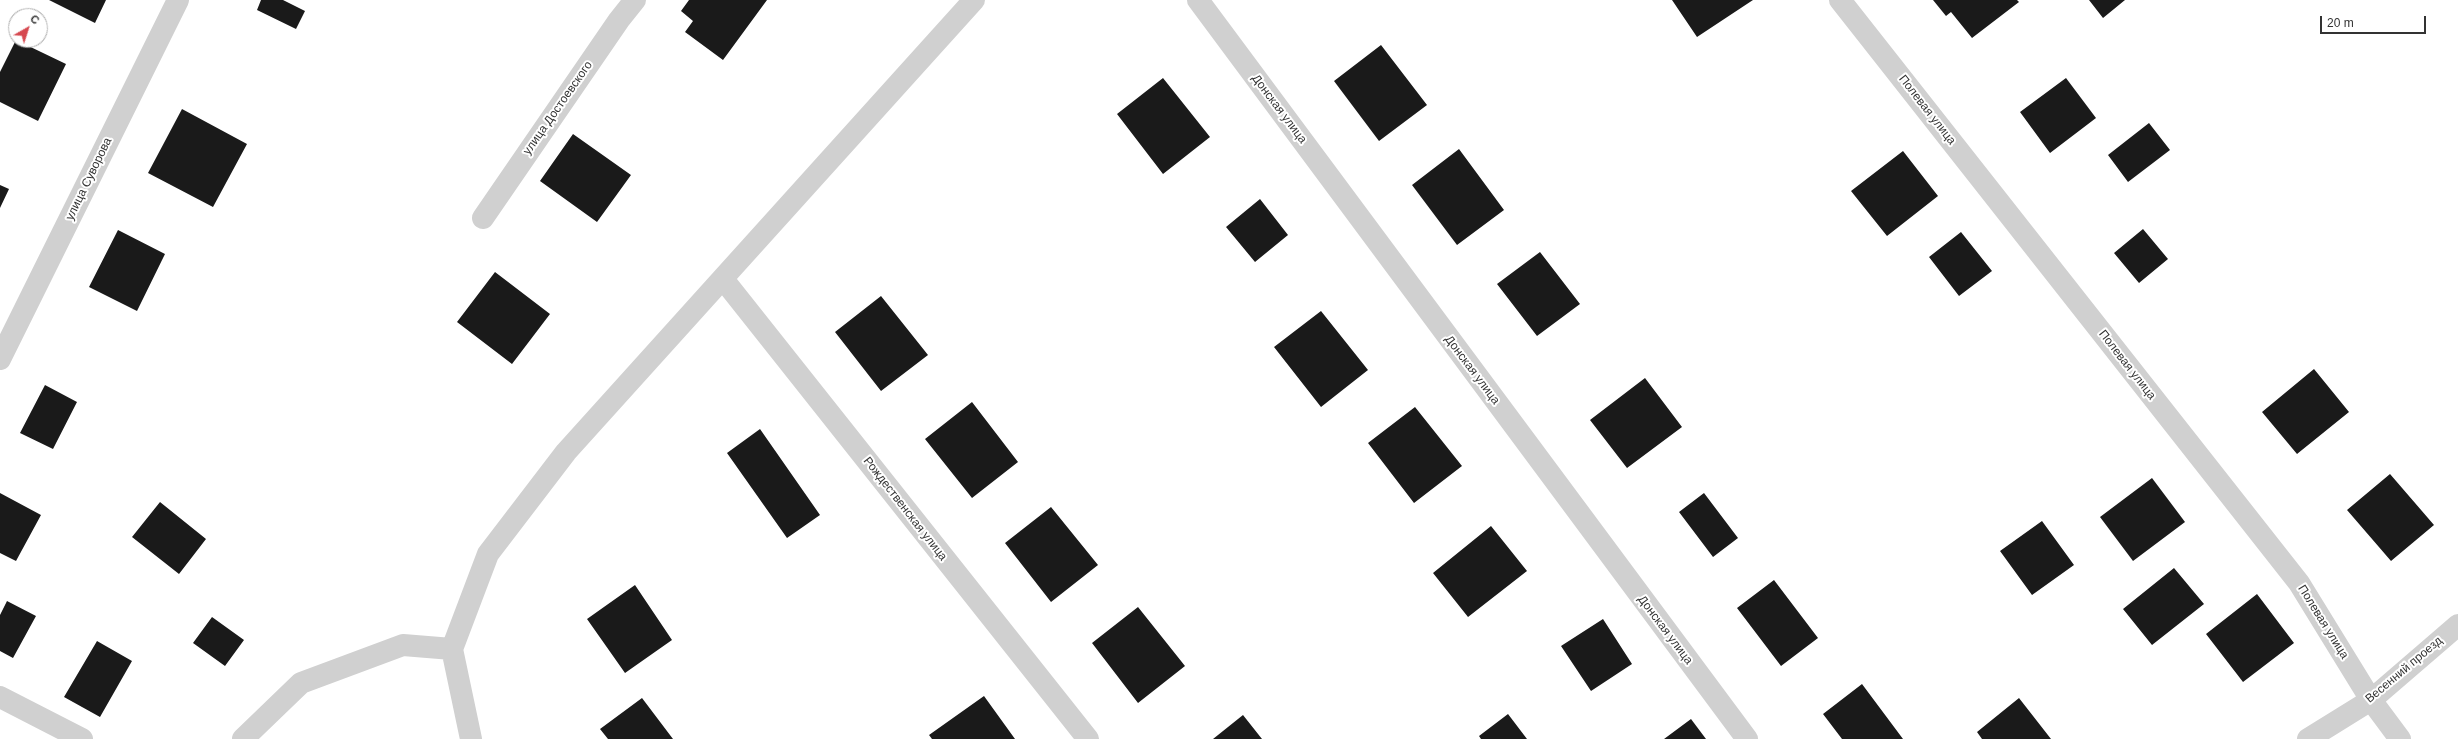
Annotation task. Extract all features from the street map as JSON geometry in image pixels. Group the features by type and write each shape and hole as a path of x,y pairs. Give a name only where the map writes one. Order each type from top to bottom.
{"street":[{"name":"улица Суворова","path":"0,359 178,0"},
{"name":"улица Достоевского","path":"483,218 619,20 635,0"},
{"path":"471,739 452,649 488,554 566,452 974,0"},
{"name":"Донская улица","path":"1198,0 1747,739"},
{"name":"Полевая улица","path":"1840,0 2300,583 2371,700 2400,739"},
{"name":"Рождественская улица","path":"723,279 1088,739"},
{"name":"Весенний проезд","path":"2308,739 2371,700 2458,625"},
{"path":"243,739 301,683 403,645 452,649"},
{"path":"0,697 82,739"}],"building":[{"path":"49,0 106,0 95,23"},
{"path":"261,0 283,0 305,11 296,29 257,10"},
{"path":"689,0 767,0 723,60 685,32 693,21 681,11"},
{"path":"1672,0 1753,0 1697,37"},
{"path":"1933,0 2017,0 2019,2 1972,38 1951,12 1946,16"},
{"path":"2089,0 2125,0 2103,18"},
{"path":"1381,45 1427,105 1379,141 1334,81"},
{"path":"12,48 33,48 66,64 38,121 0,102 0,72"},
{"path":"1163,78 1210,137 1163,174 1117,114"},
{"path":"2066,78 2096,118 2050,153 2020,112"},
{"path":"182,109 247,144 213,207 148,173"},
{"path":"2149,123 2170,150 2128,182 2108,155"},
{"path":"573,134 631,175 597,222 540,181"},
{"path":"1459,149 1504,210 1457,245 1412,185"},
{"path":"1903,151 1938,196 1887,236 1851,191"},
{"path":"0,185 9,189 0,208"},
{"path":"1260,199 1288,235 1255,262 1226,227"},
{"path":"2143,229 2168,259 2139,283 2114,253"},
{"path":"118,230 165,254 137,311 89,287"},
{"path":"1961,232 1992,271 1959,296 1929,257"},
{"path":"1540,252 1580,304 1537,336 1497,284"},
{"path":"495,272 550,314 512,364 457,322"},
{"path":"881,296 928,355 881,391 835,332"},
{"path":"1321,311 1368,370 1321,407 1274,347"},
{"path":"2314,369 2349,412 2297,454 2262,412"},
{"path":"1645,378 1682,427 1627,468 1590,420"},
{"path":"45,385 77,402 53,449 20,433"},
{"path":"972,402 1018,462 972,498 925,439"},
{"path":"1415,407 1462,466 1414,503 1368,443"},
{"path":"760,429 820,515 787,538 727,453"},
{"path":"2390,474 2434,525 2391,561 2347,510"},
{"path":"2152,478 2185,522 2133,561 2100,517"},
{"path":"0,493 41,515 16,561 0,553"},
{"path":"1704,493 1738,538 1713,557 1679,512"},
{"path":"160,502 206,539 179,574 132,537"},
{"path":"1051,507 1098,565 1051,602 1005,543"},
{"path":"2042,521 2074,565 2032,595 2000,551"},
{"path":"1491,526 1527,571 1468,617 1433,573"},
{"path":"2174,568 2204,604 2152,645 2123,609"},
{"path":"1774,580 1818,638 1781,666 1737,608"},
{"path":"635,585 672,640 625,673 587,619"},
{"path":"2257,594 2294,643 2243,682 2206,634"},
{"path":"7,601 36,616 13,658 0,651 0,615"},
{"path":"1138,607 1185,666 1138,703 1092,643"},
{"path":"212,617 244,640 225,666 193,643"},
{"path":"1603,619 1632,664 1591,691 1561,646"},
{"path":"97,641 132,661 100,717 64,697"},
{"path":"1862,684 1903,739 1842,739 1823,714"},
{"path":"984,696 1015,739 932,739 929,735"},
{"path":"642,698 673,739 608,739 600,729"},
{"path":"2019,698 2051,739 1982,739 1977,732"},
{"path":"1508,714 1527,739 1481,739 1479,736"},
{"path":"1243,715 1262,739 1213,739"},
{"path":"1691,719 1706,739 1664,739"}]}
